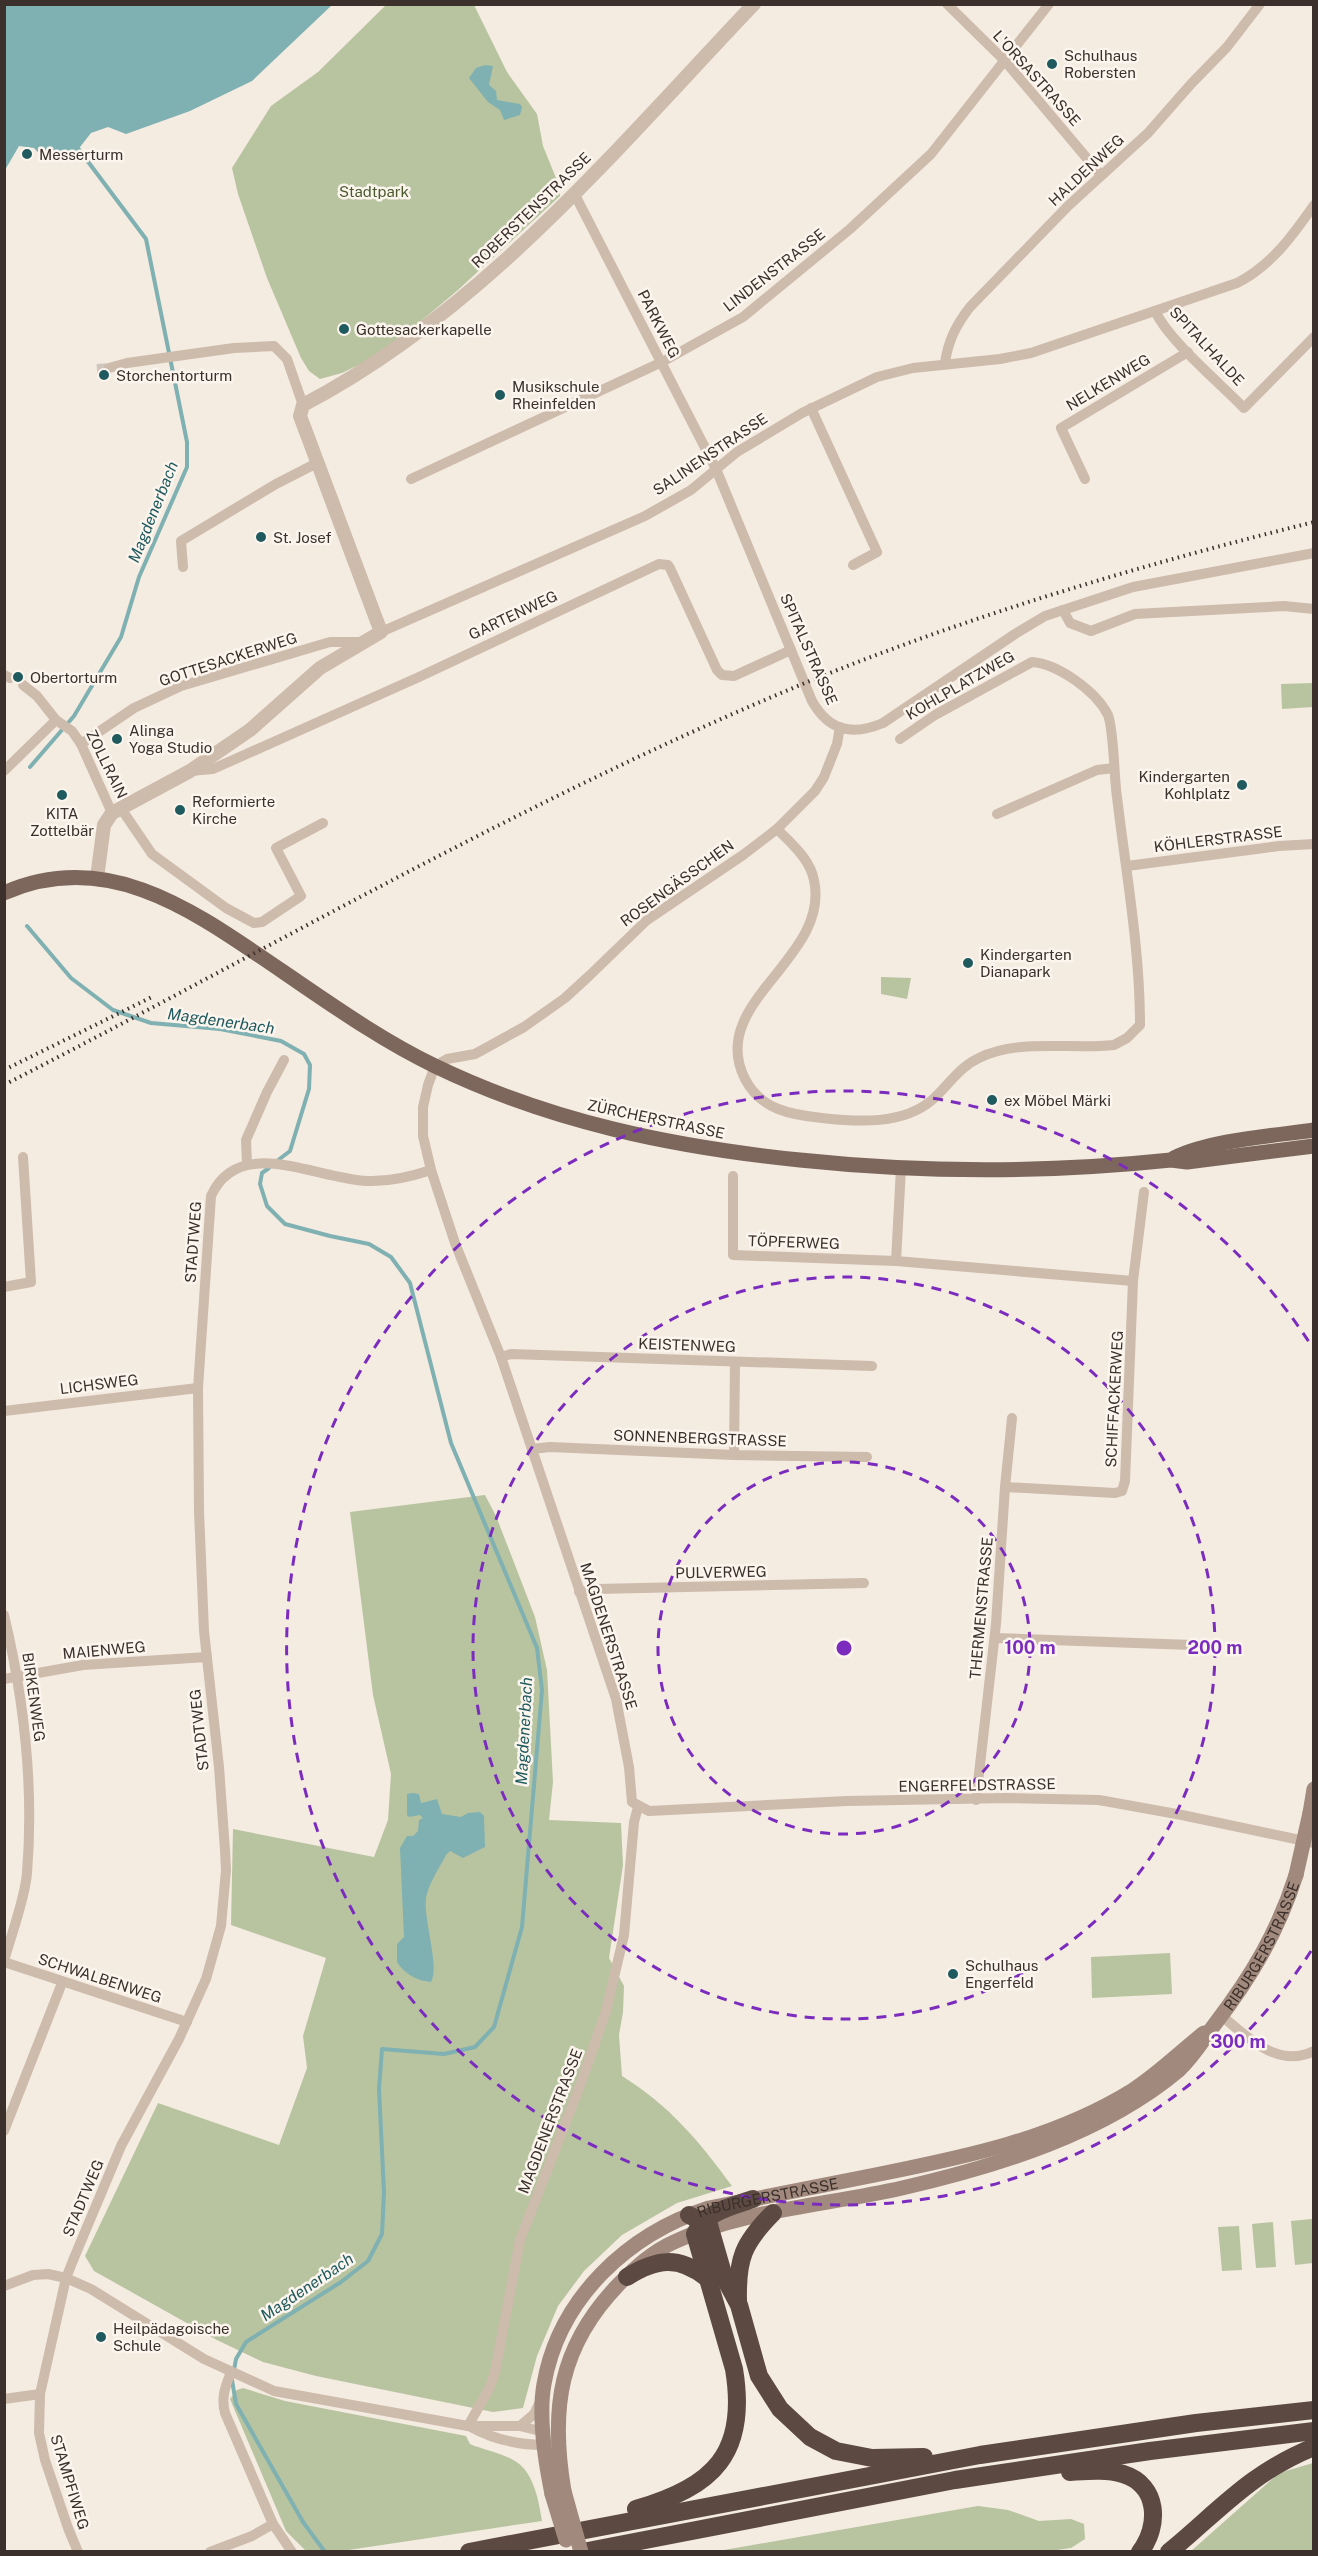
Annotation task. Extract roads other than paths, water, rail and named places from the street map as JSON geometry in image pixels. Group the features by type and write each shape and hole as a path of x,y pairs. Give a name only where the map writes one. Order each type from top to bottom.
{"highway":[{"path":"700,2225 753,2199"},
{"path":"773,2213 752,2236 743,2252 738,2277 739,2305 759,2376 772,2398 792,2422 826,2447 858,2456 888,2458 980,2455"},
{"path":"546,2537 675,2496 708,2475 727,2453 737,2415 738,2392 734,2370 707,2278 700,2225"},
{"path":"700,2225 723,2277 739,2305"},
{"path":"627,2277 644,2268 669,2261 687,2264 707,2278"},
{"path":"469,2552 980,2455 1196,2423 1314,2409"},
{"path":"582,2552 955,2481 1162,2449 1314,2431"},
{"path":"1169,2552 1244,2485 1280,2461 1314,2447"},
{"path":"955,2481 1083,2471 1124,2474 1135,2479 1144,2489 1155,2513 1153,2528 1140,2552"}],"main road":[{"name":"ZÜRCHERSTRASSE","path":"4,893 63,878 98,878 147,891 189,909 349,1016 435,1066 546,1111 622,1133 742,1154 901,1168 1011,1170 1171,1160 1187,1162 1314,1146"},
{"name":"ZÜRCHERSTRASSE","path":"1171,1160 1185,1153 1234,1142 1314,1130"},
{"path":"1294,1150 1314,1154"},
{"name":"RIBURGERSTRASSE","path":"569,2552 548,2438 543,2397 553,2351 572,2310 584,2293 623,2253 647,2237 902,2188 974,2168 1057,2140 1103,2119 1147,2093 1179,2070 1196,2053 1258,1965 1276,1927 1296,1875 1314,1789"},
{"name":"RIBURGERSTRASSE","path":"753,2199 968,2157 1032,2138 1074,2121 1132,2090 1154,2075 1218,2021"},
{"name":"RIBURGERSTRASSE","path":"548,2438 573,2351 595,2313 627,2277 656,2252 700,2225"},
{"name":"RIBURGERSTRASSE","path":"558,2492 582,2552"}],"street":[{"name":"ROBERSTENSTRASSE","path":"303,405 378,361 470,291 574,193 754,4"},
{"name":"L'ORSASTRASSE","path":"947,4 1005,61 1101,175"},
{"name":"LINDENSTRASSE","path":"411,479 662,362 743,317 850,229 931,154 1049,4"},
{"name":"HALDENWEG","path":"945,363 948,343 959,321 970,307 1101,175 1148,133 1227,47 1260,4"},
{"name":"PARKWEG","path":"574,193 716,469"},
{"name":"SALINENSTRASSE","path":"116,810 190,771 250,730 320,668 360,642 645,516 691,490 737,452 811,408 877,377 945,363 1000,359 1031,353 1247,278 1282,248 1314,205"},
{"name":"SPITALHALDE","path":"1155,311 1160,321 1188,352 1244,408 1314,337"},
{"path":"109,369 127,363 234,348 274,346 288,359 303,405 300,416 381,632"},
{"name":"NELKENWEG","path":"1085,479 1061,428 1188,352"},
{"path":"811,408 877,552 853,565"},
{"path":"183,567 181,541 276,484 317,463"},
{"name":"SPITALSTRASSE","path":"716,469 816,708 830,723 840,727"},
{"path":"840,727 862,730 883,723 1015,633 1063,610 1133,587 1314,553"},
{"name":"GARTENWEG","path":"190,771 213,769 419,677 658,564 668,565 670,568 717,670 722,675 734,676 791,651"},
{"path":"1063,610 1070,623 1091,631 1135,614 1284,606 1314,609"},
{"name":"GOTTESACKERWEG","path":"81,744 134,708 181,686 330,642 360,642"},
{"name":"KOHLPLATZWEG","path":"777,829 804,858 814,880 815,902 803,939 742,1022 737,1041 737,1057 748,1084 766,1103 791,1115 826,1119 893,1119 922,1107 964,1067 978,1058 1007,1049 1114,1045 1127,1038 1140,1025 1140,1002 1108,716 1088,690 1047,663 1032,662 991,683 900,739"},
{"name":"ZOLLRAIN","path":"23,685 37,696 58,721 72,731 116,810 104,825 98,878"},
{"path":"4,771 58,721"},
{"name":"ROSENGÄSSCHEN","path":"435,1066 447,1059 474,1054 524,1027 565,998 647,920 743,855 777,829 815,790 824,777 837,744 840,727"},
{"path":"997,814 1097,770 1114,768"},
{"path":"116,810 152,854 226,908 254,923 262,922 302,896 276,848 323,823"},
{"name":"KÖHLERSTRASSE","path":"1126,866 1221,853 1314,844"},
{"path":"247,1164 246,1140 284,1060"},
{"name":"MAGDENERSTRASSE","path":"435,1066 423,1107 423,1137 431,1170 455,1243 501,1357 616,1700 629,1767 629,1788 632,1802 638,1807 634,1822 624,1935 606,2011 581,2084 520,2240 495,2372 490,2387 468,2426"},
{"path":"4,1287 31,1282 23,1157"},
{"name":"STADTWEG","path":"66,2278 122,2146 188,2022 206,1979 221,1926 226,1870 219,1767 207,1658 200,1522 198,1388 211,1196 218,1182 230,1170 261,1162 367,1181 412,1176 431,1170"},
{"path":"896,1261 901,1168"},
{"name":"TÖPFERWEG","path":"733,1176 734,1255 896,1261 1133,1281"},
{"name":"SCHIFFACKERWEG","path":"1005,1487 1115,1493 1122,1491 1125,1480 1133,1281 1144,1192"},
{"name":"KEISTENWEG","path":"501,1357 511,1354 873,1366"},
{"path":"734,1455 735,1362"},
{"name":"LICHSWEG","path":"4,1411 198,1388"},
{"name":"THERMENSTRASSE","path":"975,1800 995,1638 1012,1418"},
{"name":"SONNENBERGSTRASSE","path":"532,1449 550,1447 734,1455 867,1457"},
{"name":"PULVERWEG","path":"579,1592 597,1589 864,1583"},
{"name":"BIRKENWEG","path":"4,1615 19,1677 28,1775 27,1875 4,1962"},
{"path":"995,1638 1192,1645"},
{"name":"MAIENWEG","path":"4,1679 83,1665 207,1658"},
{"name":"ENGERFELDSTRASSE","path":"638,1807 649,1811 847,1801 1006,1798 1118,1802 1314,1843"},
{"name":"SCHWALBENWEG","path":"4,1962 62,1983 188,2022"},
{"path":"4,2131 62,1983"},
{"path":"1218,2021 1269,2052 1296,2056 1314,2051"},
{"path":"4,2286 33,2275 48,2274 66,2278 91,2289 204,2359 249,2381 281,2393 468,2426 520,2426 548,2438"},
{"name":"STAMPFIWEG","path":"66,2278 40,2394 39,2433 45,2460 78,2552"},
{"path":"231,2372 222,2403 273,2524 292,2552"},
{"path":"4,2399 40,2394"},
{"path":"520,2426 534,2414 543,2397"},
{"path":"468,2426 490,2438 522,2445 548,2438"},
{"path":"210,2552 252,2536 273,2524"}],"water":[{"path":"5,4 332,5 252,81 190,111 126,134 108,127 91,133 73,156 46,161 34,148 19,146 5,170"},
{"path":"485,65 493,66 489,85 496,91 497,100 520,104 522,107 520,115 504,120 500,110 488,102 469,78 476,68"},
{"path":"407,1794 419,1794 421,1803 437,1799 442,1814 461,1817 468,1813 480,1812 484,1816 485,1847 463,1858 450,1851 434,1876 427,1893 426,1907 434,1965 431,1982 412,1976 397,1962 397,1944 404,1937 400,1848 407,1836 413,1836 418,1831 419,1820 423,1818 420,1815 409,1817 407,1815"}],"waterway":[{"name":"Magdenerbach","path":"30,767 74,716 121,637 139,577 187,467 187,442 146,239 77,147"},
{"name":"Magdenerbach","path":"27,926 71,978 113,1010 151,1023 220,1029 281,1041 304,1054 310,1065 309,1089 290,1151 277,1161"},
{"name":"Magdenerbach","path":"234,2370 236,2359 246,2342 341,2282 368,2261 382,2234 384,2192 379,2089 382,2049 444,2054 475,2047 494,2027 522,1927 542,1690 537,1648 451,1443 410,1283 391,1257 369,1244 285,1224 267,1206 260,1184 262,1173 269,1168"},
{"name":"Magdenerbach","path":"232,2380 236,2404 303,2522 325,2552"}],"tunnel":[{"path":"97,369 109,368"}],"railway":[{"path":"4,1085 477,836 669,742 767,699 901,646 1037,599 1175,558 1314,522"},
{"path":"4,1070 154,996"}],"place":[{"name":"Schulhaus Robersten","path":"1052,64"},
{"name":"Messerturm","path":"27,154"},
{"name":"Gottesackerkapelle","path":"344,329"},
{"name":"Storchentorturm","path":"104,375"},
{"name":"Musikschule Rheinfelden","path":"500,395"},
{"name":"St. Josef","path":"261,537"},
{"name":"Obertorturm","path":"18,677"},
{"name":"Alinga Yoga Studio","path":"117,739"},
{"name":"Kindergarten Kohlplatz","path":"1242,785"},
{"name":"KITA Zottelbär","path":"62,795"},
{"name":"Reformierte Kirche","path":"180,810"},
{"name":"Kindergarten Dianapark","path":"968,963"},
{"name":"ex Möbel Märki","path":"992,1100"},
{"name":"Schulhaus Engerfeld","path":"953,1974"},
{"name":"Heilpädagoische Schule","path":"101,2337"}],"park label":[{"name":"Stadtpark","path":"374,191"}]}
